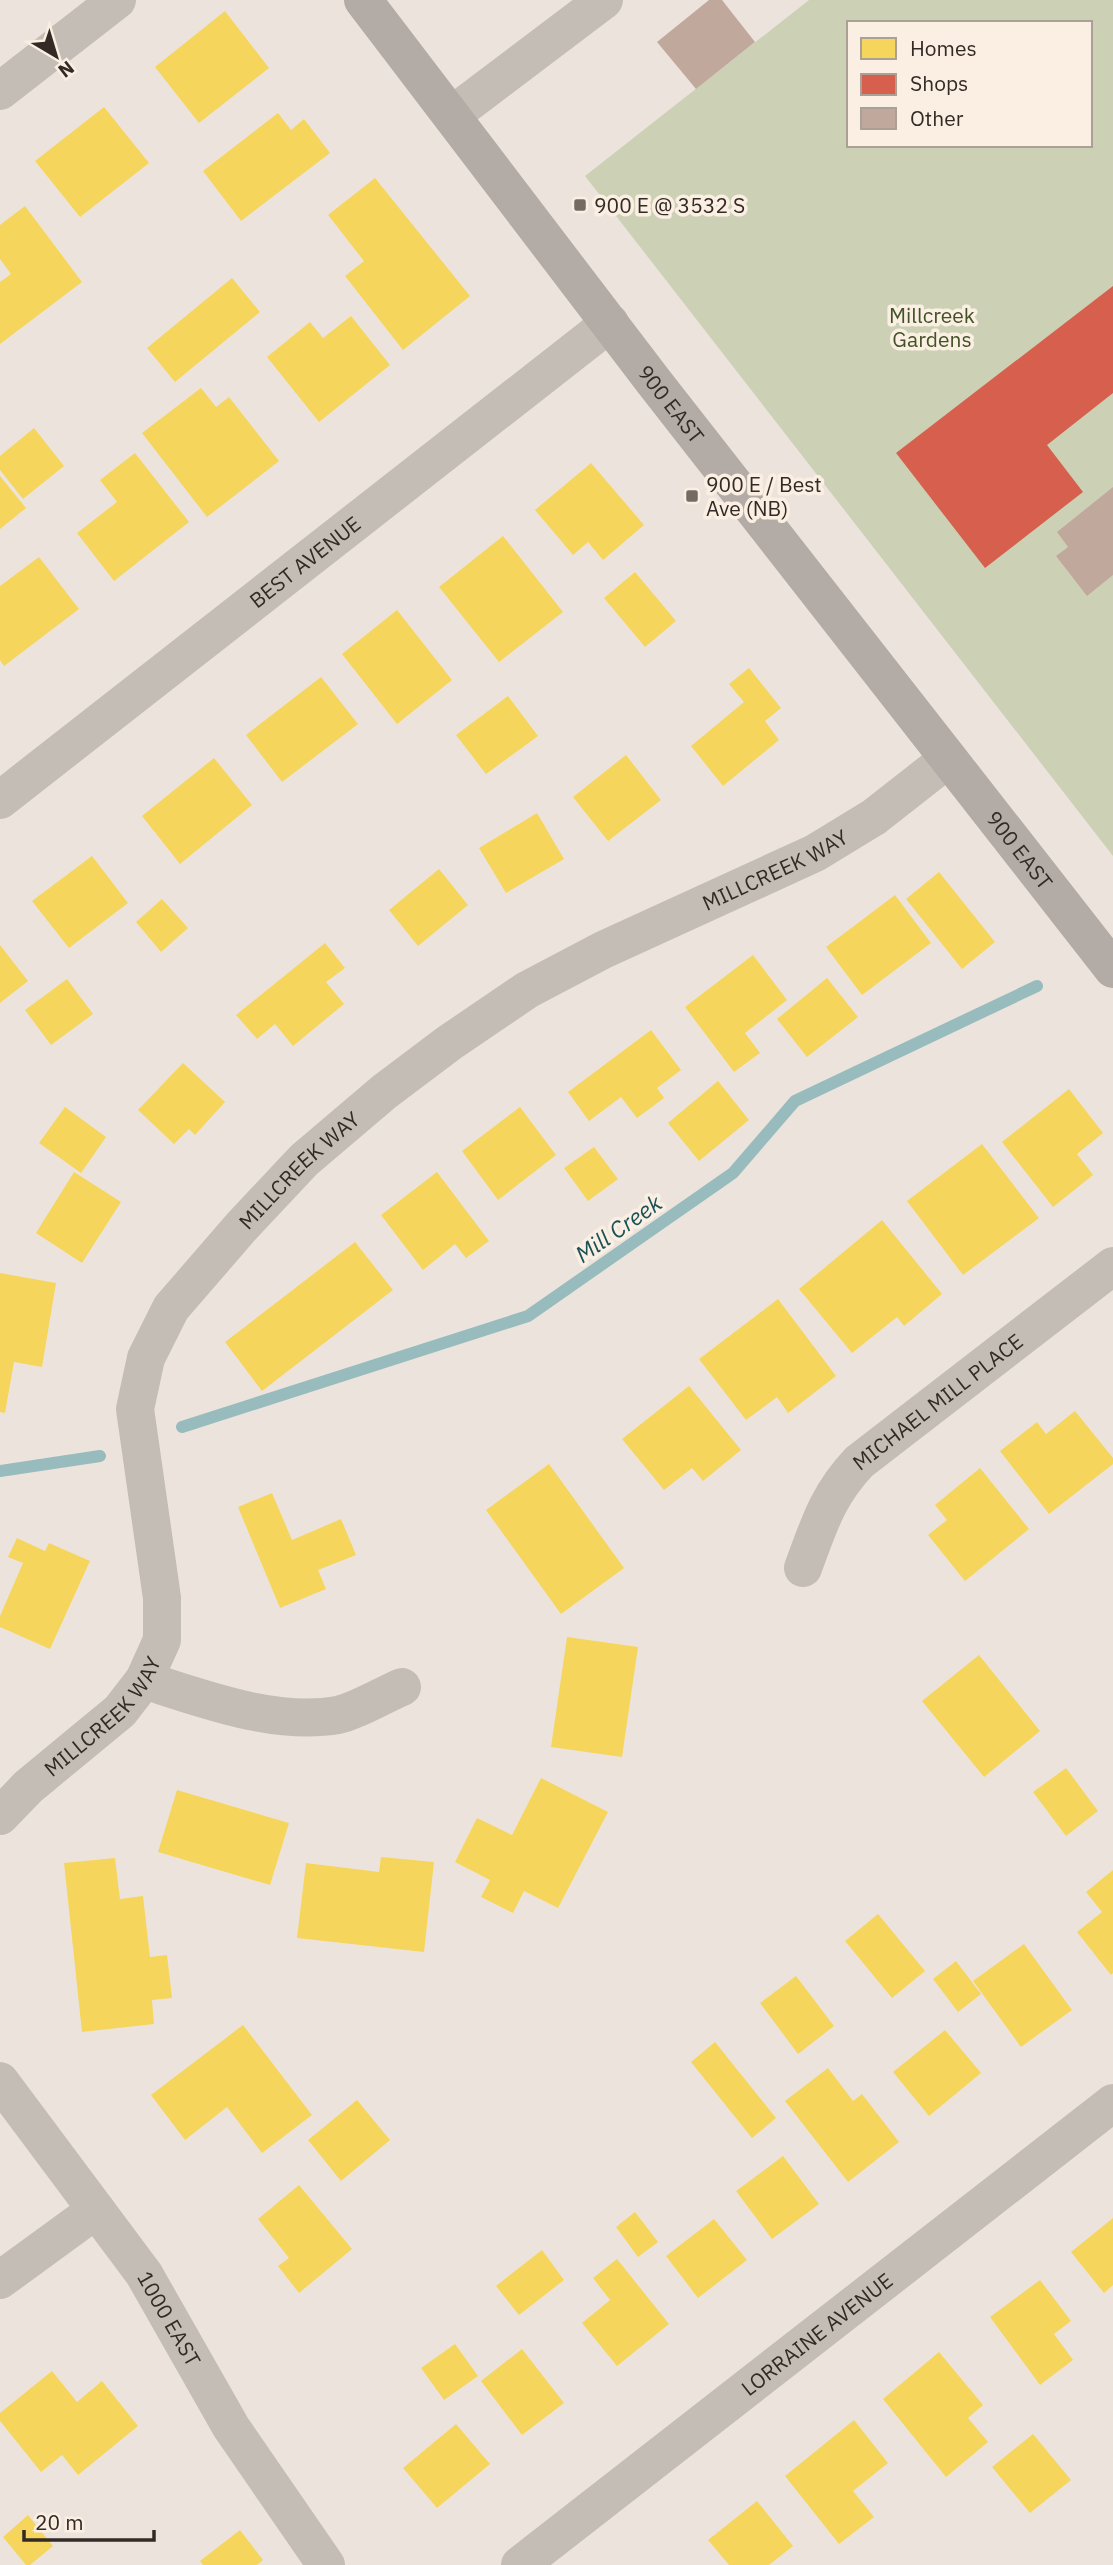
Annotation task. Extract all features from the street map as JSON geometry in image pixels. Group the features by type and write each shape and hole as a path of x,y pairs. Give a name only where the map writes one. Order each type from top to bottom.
{"main road":[{"name":"900 EAST","path":"363,0 610,323 1113,969"}],"street":[{"path":"0,91 117,0"},
{"path":"452,115 604,0"},
{"name":"BEST AVENUE","path":"0,800 610,323"},
{"name":"MILLCREEK WAY","path":"0,1816 28,1787 120,1712 144,1680 163,1640 162,1598 135,1409 146,1358 171,1308 233,1236 304,1160 384,1092 449,1043 527,990 603,950 815,853 874,817 948,759"},
{"name":"MICHAEL MILL PLACE","path":"803,1568 825,1509 834,1492 859,1462 1113,1266"},
{"path":"144,1680 200,1698 276,1717 339,1714 402,1687"},
{"name":"1000 EAST","path":"0,2081 144,2274 231,2427 326,2565"},
{"name":"LORRAINE AVENUE","path":"520,2565 1113,2103"},
{"path":"0,2280 96,2210"}],"green space":[{"name":"Millcreek Gardens","path":"809,0 1113,0 1113,856 585,176"}],"building: Homes":[{"path":"225,11 269,68 199,123 155,67"},
{"path":"104,107 149,163 80,217 35,161"},
{"path":"278,113 291,130 304,119 330,153 241,221 203,171"},
{"path":"375,178 470,296 403,350 345,276 364,261 328,215"},
{"path":"25,206 82,282 0,344 0,282 11,274 0,259 0,225"},
{"path":"232,278 260,312 175,382 147,348"},
{"path":"351,316 390,365 319,422 267,357 310,322 323,338"},
{"path":"201,388 216,407 229,397 279,461 207,517 142,433"},
{"path":"34,428 64,466 23,499 0,470 0,456"},
{"path":"135,453 189,522 114,581 77,533 117,502 100,480"},
{"path":"591,463 644,525 603,560 588,542 573,555 535,510"},
{"path":"0,476 26,508 0,529"},
{"path":"503,536 563,612 499,662 439,587"},
{"path":"39,557 79,609 4,666 0,660 0,586"},
{"path":"635,572 676,621 645,647 604,598"},
{"path":"397,610 452,680 397,724 342,654"},
{"path":"749,668 781,708 765,721 779,740 723,786 691,746 744,702 729,684"},
{"path":"321,677 358,724 282,782 246,735"},
{"path":"508,696 538,736 486,774 456,735"},
{"path":"626,755 661,800 608,841 573,797"},
{"path":"214,758 252,805 180,864 142,816"},
{"path":"537,813 564,859 506,893 479,848"},
{"path":"92,856 128,903 69,948 32,901"},
{"path":"439,869 468,905 418,946 389,910"},
{"path":"939,872 995,942 962,969 906,899"},
{"path":"895,895 931,943 862,995 826,947"},
{"path":"162,899 188,928 161,952 136,922"},
{"path":"325,943 345,968 326,982 344,1004 293,1046 275,1024 257,1039 236,1015"},
{"path":"0,945 28,981 0,1003"},
{"path":"753,955 787,1000 745,1033 760,1053 734,1072 685,1007"},
{"path":"827,978 858,1017 807,1057 777,1019"},
{"path":"67,979 93,1014 51,1045 25,1010"},
{"path":"651,1030 681,1070 657,1088 664,1098 637,1118 621,1097 589,1121 568,1092"},
{"path":"183,1063 225,1102 195,1135 189,1129 174,1144 138,1110"},
{"path":"718,1081 749,1120 699,1161 668,1123"},
{"path":"1069,1089 1103,1133 1077,1154 1093,1175 1053,1207 1002,1142"},
{"path":"65,1107 106,1137 81,1173 39,1143"},
{"path":"520,1107 556,1155 498,1200 462,1151"},
{"path":"982,1144 1039,1218 963,1275 907,1201"},
{"path":"594,1147 618,1179 588,1201 564,1168"},
{"path":"74,1172 121,1202 82,1263 36,1233"},
{"path":"437,1172 489,1241 466,1258 455,1244 423,1270 381,1215"},
{"path":"882,1220 942,1294 904,1326 897,1317 852,1353 799,1289"},
{"path":"355,1242 393,1290 262,1391 225,1342"},
{"path":"0,1273 56,1283 42,1367 14,1362 5,1413 0,1412"},
{"path":"778,1299 836,1376 788,1413 777,1397 746,1420 699,1359"},
{"path":"689,1386 741,1450 703,1481 692,1468 664,1490 622,1439"},
{"path":"1075,1411 1113,1458 1113,1464 1049,1514 1000,1451 1037,1422 1046,1434"},
{"path":"549,1464 624,1568 561,1614 486,1510"},
{"path":"980,1468 1029,1529 965,1581 928,1535 947,1520 935,1505"},
{"path":"272,1493 292,1540 341,1519 356,1555 318,1570 326,1589 280,1608 238,1507"},
{"path":"17,1538 45,1551 49,1543 90,1561 50,1649 0,1627 0,1616 23,1563 8,1557"},
{"path":"567,1637 638,1647 622,1757 551,1747"},
{"path":"979,1655 1040,1731 984,1777 922,1701"},
{"path":"1066,1768 1098,1811 1066,1836 1033,1792"},
{"path":"541,1778 608,1812 558,1908 524,1891 513,1913 481,1897 490,1880 455,1862 477,1818 512,1835"},
{"path":"177,1790 289,1823 270,1885 158,1852"},
{"path":"381,1857 434,1862 424,1952 297,1938 306,1863 379,1872"},
{"path":"115,1858 120,1899 143,1896 150,1957 167,1955 172,1998 152,2000 154,2024 82,2032 64,1863"},
{"path":"1113,1870 1111,1975 1077,1932 1102,1912 1086,1892"},
{"path":"878,1914 925,1971 892,1998 845,1941"},
{"path":"1024,1944 1072,2010 1021,2047 973,1981"},
{"path":"956,1961 981,1994 958,2012 933,1979"},
{"path":"796,1976 834,2026 798,2054 760,2003"},
{"path":"243,2025 312,2115 262,2153 227,2107 185,2140 151,2095"},
{"path":"945,2030 981,2073 929,2116 893,2072"},
{"path":"715,2042 776,2118 752,2138 691,2062"},
{"path":"828,2068 853,2101 862,2094 899,2142 848,2182 785,2101"},
{"path":"357,2100 390,2140 341,2181 308,2140"},
{"path":"783,2156 819,2204 772,2239 736,2191"},
{"path":"299,2185 352,2249 299,2293 278,2266 289,2258 258,2219"},
{"path":"635,2212 658,2242 638,2257 616,2227"},
{"path":"1113,2218 1113,2285 1104,2293 1071,2252"},
{"path":"714,2219 747,2260 698,2298 666,2256"},
{"path":"542,2250 564,2280 519,2315 496,2286"},
{"path":"617,2259 669,2324 617,2366 582,2323 610,2300 593,2278"},
{"path":"1040,2280 1071,2321 1054,2334 1073,2360 1040,2385 990,2317"},
{"path":"455,2344 478,2376 444,2400 421,2368"},
{"path":"522,2349 564,2403 522,2435 481,2381"},
{"path":"939,2352 983,2405 968,2418 988,2442 946,2477 883,2399"},
{"path":"52,2371 77,2402 102,2381 138,2426 78,2475 62,2455 41,2472 0,2421 0,2413"},
{"path":"854,2420 888,2463 853,2491 874,2517 839,2544 785,2476"},
{"path":"456,2424 490,2464 437,2508 403,2468"},
{"path":"1033,2434 1071,2480 1030,2513 992,2467"},
{"path":"757,2501 793,2546 769,2565 729,2565 708,2540"},
{"path":"28,2515 53,2546 30,2565 26,2565 3,2537"},
{"path":"240,2530 263,2560 257,2565 203,2565 200,2561"}],"building: Shops":[{"name":"Millcreek Gardens","path":"1113,286 1113,393 1047,445 1083,492 985,568 896,453"}],"building: Other":[{"path":"709,0 722,0 755,42 696,89 657,42"},
{"path":"1113,487 1113,575 1087,596 1056,556 1068,547 1057,532"}],"waterway":[{"name":"Mill Creek","path":"182,1427 528,1316 733,1173 795,1101 1037,986"},
{"name":"Mill Creek","path":"0,1471 100,1456"}],"place":[{"name":"900 E @ 3532 S","path":"580,205"},
{"name":"900 E / Best Ave (NB)","path":"692,496"}]}
